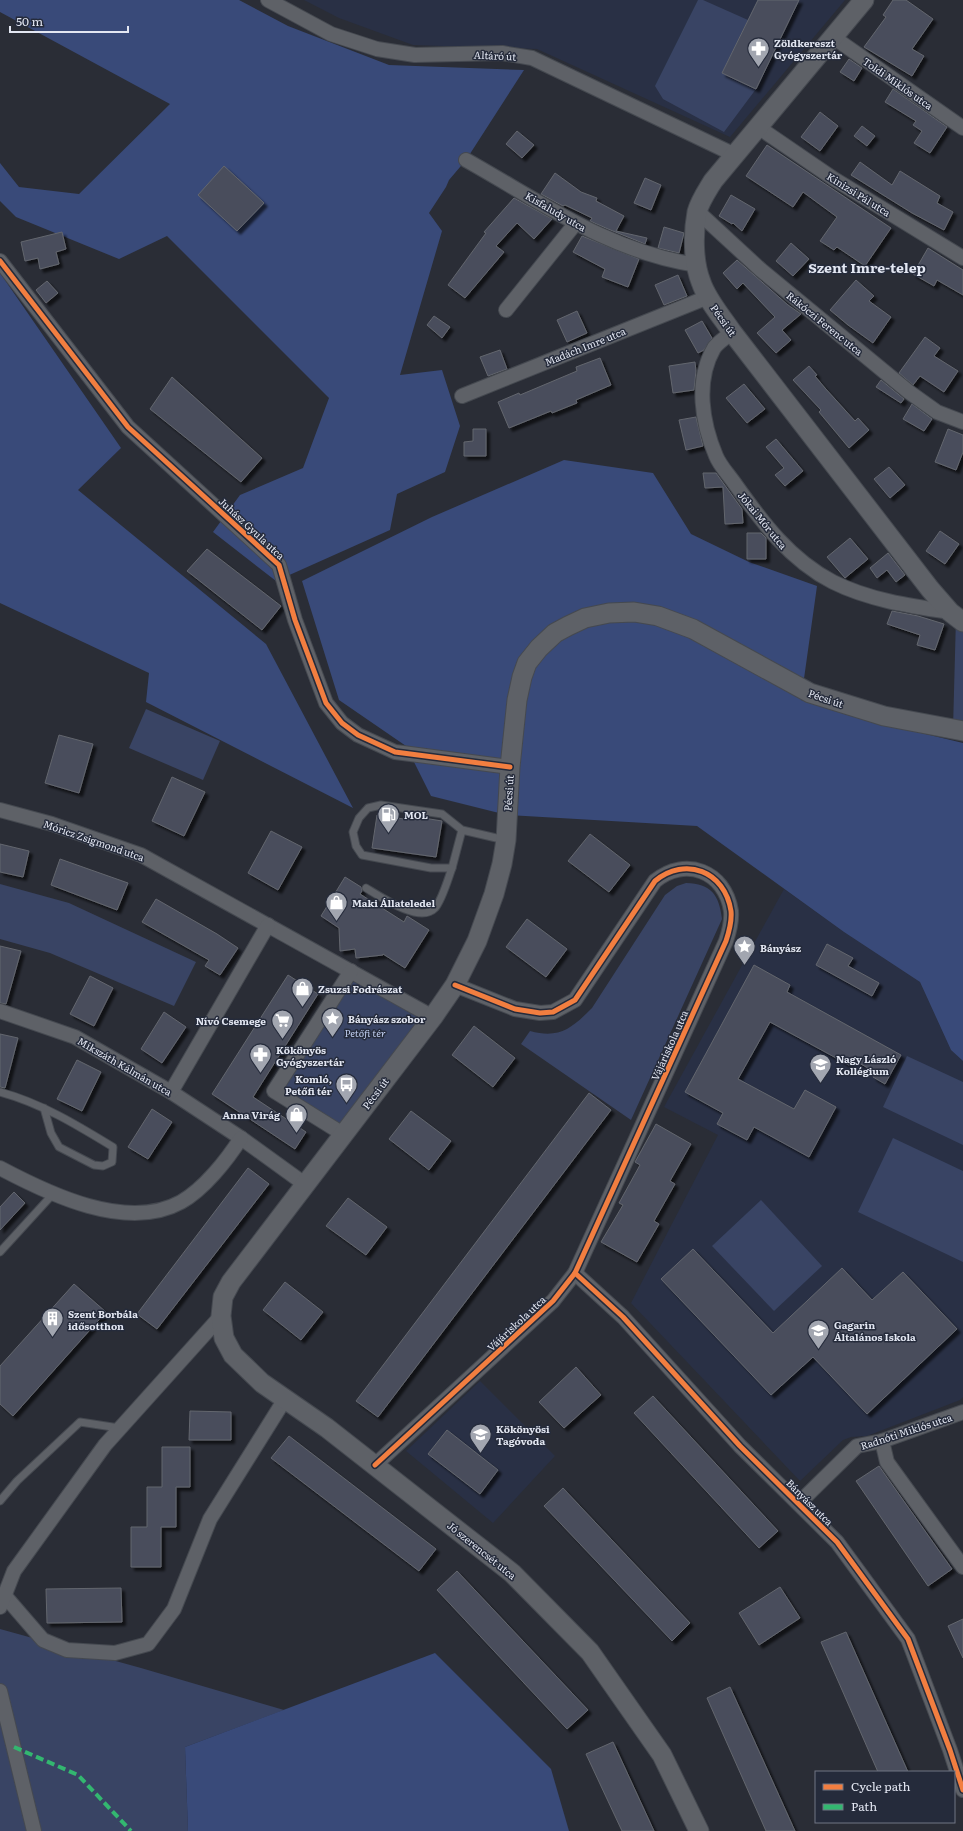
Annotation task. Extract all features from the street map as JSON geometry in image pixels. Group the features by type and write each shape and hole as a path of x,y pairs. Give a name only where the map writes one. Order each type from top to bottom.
{"main road":[{"name":"Pécsi út","path":"864,0 713,182 698,211 695,232 696,265 701,283 708,297 732,332 930,589 956,617"},
{"name":"Pécsi út","path":"221,1316 222,1297 231,1282 433,1017 455,985 477,941 494,894 502,864 506,840 510,767 517,700 522,677 528,662 539,648 555,633 585,618 609,613 634,612 658,616 693,629 810,694 884,716 963,731"},
{"name":"Jó szerencsét utca","path":"221,1316 224,1338 234,1355 262,1383 327,1428 512,1574 590,1652 662,1755 699,1831"}],"street":[{"name":"Altáró út","path":"268,0 331,34 377,49 414,55 502,54 532,58 735,155"},
{"name":"Toldi Miklós utca","path":"833,37 963,128"},
{"name":"Kinizsi Pál utca","path":"758,127 834,179 963,258"},
{"name":"Kisfaludy utca","path":"466,160 542,203 575,224 642,253 696,265"},
{"name":"Rákóczi Ferenc utca","path":"698,211 761,270 909,392 937,412 963,422"},
{"path":"506,310 575,224"},
{"name":"Juhász Gyula utca","path":"0,261 128,427 279,565 295,620 326,703 342,723 358,735 395,752 510,767"},
{"name":"Madách Imre utca","path":"462,396 708,297"},
{"name":"Jókai Mór utca","path":"732,332 715,347 704,376 701,393 706,423 717,457 755,513 791,554 833,582 889,602 956,617"},
{"name":"Móricz Zsigmond utca","path":"0,810 52,824 141,855 433,1017"},
{"name":"Vájáriskola utca","path":"375,1465 553,1301 575,1273 726,941 730,927 731,911 724,889 714,878 701,870 691,868 677,869 665,873 655,881 575,1000 553,1012 540,1013 515,1009 455,985"},
{"path":"171,1092 268,925"},
{"path":"344,1134 274,1091 351,971"},
{"name":"Mikszáth Kálmán utca","path":"0,1011 75,1037 171,1092 242,1138 306,1185"},
{"path":"0,1168 54,1194 90,1206 111,1211 144,1213 181,1202 217,1170 242,1138"},
{"name":"Bányász utca","path":"575,1273 623,1317 740,1446 837,1542 908,1638 950,1750 963,1790"},
{"path":"221,1316 105,1445 14,1571 2,1602 43,1640 67,1650 114,1654 148,1644 174,1609 210,1519 285,1399"},
{"name":"Radnóti Miklós utca","path":"799,1503 857,1446 882,1441 963,1412"},
{"path":"882,1441 887,1462 963,1567"},
{"path":"0,1691 34,1831"}],"lane":[{"path":"452,868 431,868 362,855 356,846 353,832 359,818 368,808 381,806 400,807 442,814 462,830 506,840"},
{"path":"366,888 406,910 422,914 430,912 436,907 452,868 462,830"},
{"path":"0,1092 44,1108 70,1120 113,1147 114,1154 112,1162 103,1166 94,1165 60,1147 51,1133 44,1108"},
{"path":"0,1252 54,1194"},
{"path":"0,1501 17,1481 80,1422 119,1428"}],"shaded area":[{"path":"0,0 239,0 288,26 389,65 524,70 466,160 449,180 429,213 442,231 400,375 442,370 460,426 445,472 397,494 390,530 276,581 213,532 240,495 303,468 329,398 167,236 119,259 16,217 0,201 0,163 19,187 79,194 170,104 0,12"},
{"path":"304,0 845,0 730,137 537,49 413,45 339,18"},
{"path":"0,273 121,448 78,490 266,644 353,808 146,702 149,673 0,603"},
{"path":"564,460 653,473 691,534 749,562 817,586 801,700 855,717 963,743 963,1061 951,1050 920,982 844,932 697,826 507,815 431,796 406,746 339,700 302,581 432,517"},
{"path":"784,889 844,932 920,982 951,1050 963,1061 963,1397 960,1400 867,1436 851,1437 843,1440 800,1481 631,1303 718,1135 664,1107"},
{"name":"Kökönyösi Tagóvoda","path":"480,1381 555,1456 493,1523 406,1451"},
{"path":"435,1653 551,1769 569,1831 188,1831 185,1747"}],"green space":[{"path":"698,0 703,0 748,20 722,73 756,89 724,132 663,99 655,86"},
{"path":"956,617 963,622 963,730 953,729"},
{"path":"146,709 220,741 203,780 129,748"},
{"path":"686,883 708,888 712,892 719,903 722,919 631,1120 521,1044 530,1031 550,1034 558,1033 572,1026 585,1015 592,1008 665,895 677,886"},
{"path":"0,884 69,903 196,962 174,1006 50,953 0,939"},
{"name":"Petőfi tér","path":"351,971 433,1017 343,1134 274,1091"},
{"path":"907,1056 963,1082 963,1145 883,1107"},
{"path":"893,1138 963,1171 963,1262 858,1212"},
{"path":"761,1200 822,1266 774,1311 712,1246"},
{"path":"0,1629 284,1710 185,1747 188,1831 0,1831"}],"building":[{"path":"758,0 799,0 756,89 722,73"},
{"path":"893,0 906,0 933,19 912,49 924,56 912,76 864,47 886,17 883,15"},
{"path":"849,59 862,68 854,81 840,72"},
{"path":"893,89 947,127 930,153 914,143 922,131 913,125 916,121 885,102"},
{"path":"820,112 838,126 820,151 801,137"},
{"path":"862,126 875,136 867,146 854,136"},
{"path":"517,131 534,145 522,158 506,144"},
{"path":"767,145 891,228 865,266 837,247 834,250 820,241 837,217 803,192 793,207 746,176"},
{"path":"860,162 892,185 900,171 940,196 937,203 953,212 944,230 912,213 851,175"},
{"path":"224,166 264,203 237,231 198,195"},
{"path":"555,173 581,192 597,198 596,201 624,216 616,231 647,238 645,244 590,221 592,218 565,205 563,206 541,194"},
{"path":"645,178 661,185 651,210 634,203"},
{"path":"731,195 755,209 742,231 733,223 732,224 719,216"},
{"path":"514,198 552,219 534,239 517,223 496,246 504,252 465,298 448,285 486,233 484,232"},
{"path":"664,227 684,233 679,253 658,248"},
{"path":"62,232 66,249 56,252 59,264 40,269 38,258 25,261 21,242"},
{"path":"582,236 639,259 628,287 602,277 605,269 573,252"},
{"path":"791,243 809,259 793,276 776,261"},
{"path":"928,248 963,270 963,295 937,280 934,286 913,274"},
{"path":"737,260 788,305 801,314 782,330 791,340 776,353 757,333 775,317 743,283 737,289 723,273"},
{"path":"678,275 687,296 664,305 655,285"},
{"path":"856,280 874,296 869,301 891,317 873,343 830,310"},
{"path":"47,281 58,293 46,303 36,290"},
{"path":"577,311 587,333 567,342 557,320"},
{"path":"434,316 450,327 442,338 427,325"},
{"path":"702,321 712,338 704,350 698,353 685,330"},
{"path":"925,337 940,348 934,356 958,371 944,392 920,376 913,385 899,373"},
{"path":"500,350 507,369 488,376 480,357"},
{"path":"600,358 611,385 576,400 577,403 552,413 551,411 509,428 498,402 519,393 520,395 577,371 576,367"},
{"path":"695,362 696,371 694,390 673,393 669,366"},
{"path":"809,366 825,388 855,421 858,418 869,430 849,448 819,412 821,410 793,380"},
{"path":"172,377 262,458 241,482 150,409"},
{"path":"881,380 904,399 901,403 876,387"},
{"path":"744,384 765,409 747,423 726,398"},
{"path":"912,404 932,419 924,431 903,419"},
{"path":"696,417 703,446 686,450 679,420"},
{"path":"473,429 486,429 486,456 464,456 464,442 473,441"},
{"path":"948,429 963,435 963,452 956,470 935,462"},
{"path":"776,439 803,471 785,486 775,475 784,468 766,447"},
{"path":"889,467 905,485 890,498 874,479"},
{"path":"703,473 716,473 742,509 743,523 725,524 723,487 705,488"},
{"path":"940,531 959,544 945,564 926,551"},
{"path":"747,533 761,533 766,538 766,559 747,559"},
{"path":"850,538 868,559 845,578 827,557"},
{"path":"207,549 281,606 262,630 187,571"},
{"path":"888,553 905,575 896,582 887,570 877,578 870,568"},
{"path":"892,611 918,616 944,624 935,650 917,645 920,635 887,624"},
{"path":"59,735 93,744 79,793 45,783"},
{"path":"172,777 205,792 184,836 152,821"},
{"path":"377,815 404,819 405,815 442,821 436,857 372,848"},
{"path":"271,831 302,847 278,890 248,873"},
{"path":"590,834 630,865 609,892 568,861"},
{"path":"0,844 29,851 23,877 0,872"},
{"path":"60,859 128,883 117,910 51,885"},
{"path":"345,877 361,887 362,891 360,894 404,922 407,916 429,930 405,968 383,954 356,958 355,949 340,951 339,928 321,916"},
{"path":"156,899 217,934 238,948 220,975 205,966 209,960 142,922"},
{"path":"527,919 567,949 546,977 506,947"},
{"path":"827,944 853,958 848,966 879,983 872,996 816,965"},
{"path":"0,946 21,951 6,1004 0,1003"},
{"path":"754,965 790,985 787,992 901,1055 885,1084 873,1077 875,1072 852,1059 849,1065 770,1022 738,1079 794,1109 805,1090 836,1107 809,1157 754,1127 747,1140 717,1124 723,1113 685,1092"},
{"path":"288,975 318,994 253,1097 306,1132 295,1149 212,1094"},
{"path":"90,976 113,988 94,1026 70,1014"},
{"path":"164,1012 186,1027 162,1063 141,1049"},
{"path":"474,1026 515,1058 493,1087 452,1055"},
{"path":"0,1034 18,1038 5,1088 0,1087"},
{"path":"77,1060 101,1072 82,1111 57,1099"},
{"path":"589,1093 611,1110 378,1417 356,1401"},
{"path":"152,1109 172,1122 148,1159 128,1147"},
{"path":"411,1111 451,1141 429,1170 389,1139"},
{"path":"656,1124 691,1144 670,1181 675,1184 654,1221 659,1224 637,1262 601,1242 623,1205 619,1203 640,1165 635,1162"},
{"path":"248,1168 269,1184 157,1329 137,1314"},
{"path":"14,1192 25,1203 0,1230 0,1207"},
{"path":"348,1198 387,1227 366,1255 326,1226"},
{"path":"693,1249 773,1333 842,1268 872,1300 903,1272 957,1329 867,1414 813,1357 771,1395 661,1279"},
{"path":"285,1282 323,1312 301,1340 263,1310"},
{"name":"Szent Borbála idősotthon","path":"74,1284 106,1312 13,1416 0,1404 0,1366"},
{"path":"576,1367 601,1395 564,1428 539,1402"},
{"path":"653,1396 778,1531 759,1548 634,1413"},
{"path":"190,1411 231,1412 231,1440 189,1440"},
{"path":"447,1430 498,1470 480,1494 428,1454"},
{"path":"289,1436 436,1549 419,1571 271,1458"},
{"path":"162,1447 190,1447 190,1487 176,1487 176,1527 161,1527 161,1567 131,1567 131,1527 147,1527 147,1487 162,1487"},
{"path":"879,1466 952,1569 928,1586 856,1481"},
{"path":"563,1488 690,1623 672,1641 544,1506"},
{"path":"457,1571 588,1710 567,1729 437,1590"},
{"path":"780,1587 800,1618 759,1645 739,1613"},
{"path":"121,1588 122,1622 47,1623 46,1589"},
{"path":"963,1619 963,1658 948,1626"},
{"path":"846,1632 908,1771 878,1771 821,1642"},
{"path":"730,1687 795,1831 766,1831 707,1698"},
{"path":"613,1742 654,1831 622,1831 586,1754"}],"marked path":[{"path":"14,1747 78,1775 131,1831"}],"cycle path":[{"path":"0,261 128,427 279,565 295,620 326,703 342,723 358,735 395,752 510,767"},
{"path":"375,1465 553,1301 575,1273 726,941 731,915 727,897 721,886 712,877 702,872 691,869 667,873 655,881 575,1000 553,1012 540,1013 515,1009 455,985"},
{"path":"575,1273 623,1317 740,1446 837,1542 908,1639 950,1750 963,1790"}],"place":[{"name":"Zöldkereszt Gyógyszertár","path":"759,68"},
{"name":"MOL","path":"388,834"},
{"name":"Maki Állateledel","path":"337,922"},
{"name":"Bányász","path":"745,966"},
{"name":"Zsuzsi Fodrászat","path":"302,1008"},
{"name":"Bányász szobor","path":"333,1038"},
{"name":"Nívó Csemege","path":"282,1040"},
{"name":"Kökönyös Gyógyszertár","path":"260,1074"},
{"name":"Nagy László Kollégium","path":"820,1084"},
{"name":"Komló, Petőfi tér","path":"347,1104"},
{"name":"Anna Virág","path":"296,1134"},
{"name":"Szent Borbála idősotthon","path":"53,1338"},
{"name":"Gagarin Általános Iskola","path":"819,1350"},
{"name":"Kökönyösi Tagóvoda","path":"481,1454"}],"district":[{"name":"Szent Imre-telep","path":"867,267"}]}
